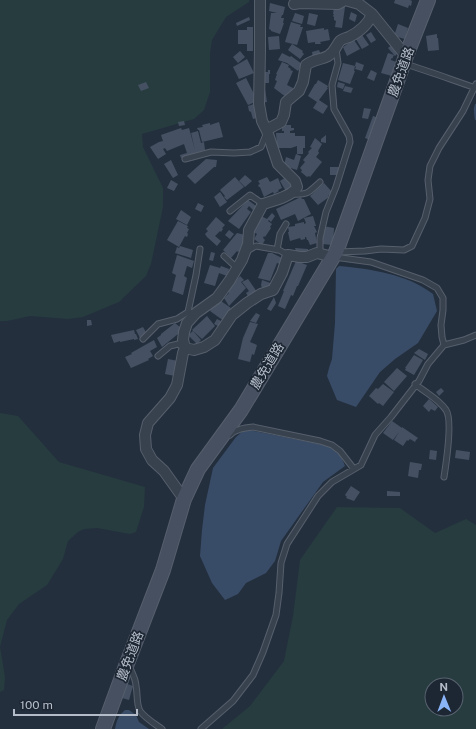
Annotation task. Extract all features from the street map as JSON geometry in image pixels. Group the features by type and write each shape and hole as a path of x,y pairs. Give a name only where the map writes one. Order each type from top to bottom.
{"street":[{"path":"184,499 164,471 152,460 146,449 145,435 148,423 170,398 177,385 185,348 183,340 184,332 192,313 217,298 230,280 242,260 248,244 249,230 262,204 278,200 295,191 297,187 296,181 278,164 262,121 259,104 260,0"},
{"path":"294,4 300,2 338,4 345,0 359,4 372,14 405,60"},
{"name":"農免道路","path":"103,729 163,570 184,499 198,469 241,410 330,254 428,0"},
{"path":"267,131 281,122 284,115 286,102 299,91 303,82 306,65 310,62 328,56 336,49 340,41 356,34 363,28 372,14"},
{"path":"185,348 194,350 204,347 215,340 232,314 261,294 272,290 282,273 288,255 300,257 318,253 330,254"}],"lane":[{"path":"336,49 338,63 332,84 334,109 349,136 350,142 336,187 326,212 320,238 330,254 371,262 423,280 437,288 443,298 444,310 441,325 444,345"},
{"path":"330,254 381,249 404,250 412,246 425,218 430,199 428,180 430,166 476,87 405,60"},
{"path":"185,159 211,152 250,152 261,147 267,131"},
{"path":"289,194 303,195 308,193 320,182"},
{"path":"230,211 250,194 262,204"},
{"path":"277,250 280,234 286,224"},
{"path":"245,252 256,246 277,250 288,255"},
{"path":"143,339 158,324 192,313 200,249"},
{"path":"224,256 237,268"},
{"path":"201,729 233,701 254,675 276,615 281,563 287,544 318,496 332,482 361,465 375,435 419,381 428,364 444,345 476,335"},
{"path":"158,356 170,346 178,344 185,348"},
{"path":"416,384 439,401 448,412 448,442 444,477"},
{"path":"198,469 208,463 231,433 242,428 253,427 320,441 332,445 340,451 354,469"},
{"path":"126,666 130,668 135,679 137,687 137,702 141,711 148,719 162,729"}],"green space":[{"path":"0,0 249,0 249,2 226,17 212,40 210,53 210,92 204,110 194,119 142,134 143,147 163,188 163,207 151,264 146,276 119,302 83,317 68,319 30,316 0,321"},
{"path":"0,413 18,416 59,462 145,487 144,507 136,532 130,534 97,528 84,529 78,532 68,541 63,559 47,585 19,604 7,620 0,647"},
{"path":"337,507 400,508 435,533 466,519 476,525 476,729 222,729 250,706 284,661 293,616 300,560"},
{"path":"0,647 5,677 4,690 0,692"}],"water":[{"path":"339,266 376,271 400,277 423,287 433,294 437,311 418,343 395,359 380,372 356,407 337,400 327,376 332,359 335,323 336,269"},
{"path":"249,430 329,446 339,454 345,466 323,482 281,541 275,561 266,573 246,583 238,594 225,600 212,583 200,556 205,505 213,468 236,437 242,432"},
{"path":"125,710 129,710 136,715 139,722 149,729 115,729 118,718"}],"building":[{"path":"395,0 410,0 412,1 411,6 409,5 408,8 394,3"},
{"path":"270,3 285,7 281,18 284,18 284,23 280,34 269,29 271,13 277,13 269,11"},
{"path":"336,5 345,7 342,28 335,27 336,21 334,20 333,14 334,7"},
{"path":"351,12 357,15 355,22 349,19"},
{"path":"295,13 304,16 302,24 292,21"},
{"path":"309,13 318,15 315,26 307,24"},
{"path":"249,17 250,20 237,26 236,23"},
{"path":"291,22 303,27 297,45 285,42"},
{"path":"398,24 408,28 405,39 394,36"},
{"path":"247,27 253,27 253,51 247,51 247,44 238,44 238,30 247,30"},
{"path":"324,28 324,30 328,29 330,40 320,42 321,44 315,44 315,42 308,43 306,31"},
{"path":"371,32 376,40 371,43 366,35"},
{"path":"437,34 439,50 428,51 426,36"},
{"path":"362,35 369,45 362,49 356,39"},
{"path":"279,36 280,49 269,50 268,37"},
{"path":"354,40 360,49 347,56 343,47"},
{"path":"292,44 303,51 302,52 304,54 300,59 288,50"},
{"path":"393,44 399,52 395,56 388,48"},
{"path":"319,50 321,55 313,58 312,52"},
{"path":"240,51 245,57 238,63 233,57"},
{"path":"282,53 290,57 291,56 302,64 298,71 287,63 278,60"},
{"path":"388,53 394,55 391,60 396,62 392,76 381,73"},
{"path":"247,59 254,73 239,79 233,67"},
{"path":"282,62 289,65 288,67 291,69 290,70 293,71 287,85 293,88 290,95 286,97 274,88 277,81 275,80 276,74"},
{"path":"356,62 364,65 362,71 355,69"},
{"path":"343,63 355,66 355,71 350,84 338,80"},
{"path":"268,70 270,70 269,83 263,83 261,72 268,72"},
{"path":"371,70 377,73 374,81 367,78"},
{"path":"246,78 255,96 253,97 255,102 248,105 236,83"},
{"path":"318,80 328,86 319,100 328,106 323,114 313,108 317,102 308,96"},
{"path":"146,82 149,88 141,91 138,85"},
{"path":"338,82 345,84 343,89 337,87"},
{"path":"345,86 353,88 351,93 343,91"},
{"path":"263,89 265,89 267,102 261,103"},
{"path":"254,104 257,118 253,119 248,106"},
{"path":"364,108 371,109 368,119 362,118"},
{"path":"373,116 379,118 370,140 365,138"},
{"path":"184,121 185,125 179,126 178,122"},
{"path":"219,122 223,137 202,142 199,130 197,128 203,127 202,125 210,123 210,125"},
{"path":"282,125 291,125 291,128 294,128 294,130 290,131 290,133 295,133 295,136 305,136 305,148 303,148 303,154 297,154 297,146 291,148 277,148 276,133 284,133 284,131 282,131"},
{"path":"181,128 182,130 189,128 195,150 191,133 198,131 201,143 204,142 205,150 181,158 180,155 187,153 184,144 167,151 165,148 163,149 166,154 158,159 150,147 163,141 161,135"},
{"path":"326,135 326,143 321,142 321,139"},
{"path":"315,138 322,144 316,157 322,162 310,177 307,177 301,172 302,170 300,168 305,162 303,160 312,148 310,147"},
{"path":"296,154 301,156 297,170 284,166 286,157 294,160"},
{"path":"206,159 217,160 216,167 214,167 195,184 187,176"},
{"path":"171,160 178,175 173,178 164,164"},
{"path":"330,167 339,167 338,175 330,175"},
{"path":"245,175 252,181 245,187 239,181"},
{"path":"235,177 244,187 227,200 220,190"},
{"path":"267,177 270,182 278,178 282,188 274,194 273,192 264,197 258,185 260,184 258,181"},
{"path":"286,177 293,189 287,193 280,181"},
{"path":"171,180 178,184 174,191 167,188"},
{"path":"324,183 332,192 328,196 329,197 318,205 310,196"},
{"path":"220,192 227,202 220,207 214,197"},
{"path":"301,197 304,199 311,214 298,221 295,214 281,220 276,209"},
{"path":"248,200 256,206 253,210 249,206 247,209 251,212 239,229 228,221"},
{"path":"198,203 204,206 201,212 195,209"},
{"path":"181,210 191,217 187,225 176,219"},
{"path":"272,213 275,216 271,222 269,220 268,221 272,224 270,227 271,228 265,237 264,236 263,238 265,240 262,245 254,239 257,234 252,231 261,216 267,219"},
{"path":"313,216 316,226 314,226 317,232 315,233 317,243 310,245 306,237 305,239 301,240 300,238 290,241 288,227 304,222 304,224 306,223 304,218"},
{"path":"216,217 225,225 221,232 220,231 215,236 221,241 217,246 205,234 208,231 206,229"},
{"path":"178,221 188,226 187,228 189,229 187,237 185,236 179,247 167,240"},
{"path":"323,226 334,228 333,245 322,244"},
{"path":"229,230 234,234 230,239 225,235"},
{"path":"237,233 245,235 242,248 231,258 223,250"},
{"path":"180,246 193,250 191,258 175,253 177,247 179,248"},
{"path":"295,248 308,249 308,253 297,254"},
{"path":"211,252 215,253 213,261 209,260"},
{"path":"268,253 272,253 282,258 280,264 277,263 270,281 258,278"},
{"path":"177,255 194,261 192,268 187,266 184,276 187,278 183,295 172,291 176,275 172,273"},
{"path":"296,261 307,265 293,296 291,295 285,309 278,306"},
{"path":"210,265 220,268 221,266 229,269 227,276 219,273 215,286 204,283"},
{"path":"240,276 244,280 241,282 246,288 229,306 224,298 229,293 227,291"},
{"path":"248,279 257,292 249,298 246,293 249,291 242,282"},
{"path":"262,280 273,284 263,291 261,285"},
{"path":"274,297 276,303 271,311 267,309"},
{"path":"218,299 231,308 224,321 210,311"},
{"path":"256,313 260,315 256,323 250,321"},
{"path":"207,316 215,326 202,339 192,330"},
{"path":"217,319 223,322 220,327 214,324"},
{"path":"87,320 91,320 92,325 87,326"},
{"path":"250,322 258,324 250,342 257,345 250,362 238,359 243,338"},
{"path":"175,323 181,328 178,334 162,347 157,338"},
{"path":"143,327 147,334 140,338 136,330"},
{"path":"134,330 138,339 114,343 111,335"},
{"path":"193,331 201,340 197,344 188,335"},
{"path":"154,340 157,347 150,351 153,356 148,359 149,360 131,368 125,357"},
{"path":"419,349 428,354 425,360 414,353"},
{"path":"414,355 423,360 414,375 405,370 405,368"},
{"path":"168,359 178,361 175,376 165,374"},
{"path":"397,368 407,376 394,391 384,382"},
{"path":"383,384 394,392 383,406 379,403 378,404 369,396 376,388 378,389"},
{"path":"441,388 444,391 439,396 436,392"},
{"path":"429,399 438,407 435,411 431,409 429,412 423,406"},
{"path":"392,421 418,438 415,442 410,439 408,441 407,440 403,446 394,440 399,432 393,440 383,433"},
{"path":"430,450 437,451 436,460 429,459"},
{"path":"456,450 470,452 469,460 455,458"},
{"path":"410,462 422,464 421,470 419,470 418,478 408,476"},
{"path":"351,486 360,492 354,501 346,498 347,497 345,495"},
{"path":"387,491 400,492 400,496 387,496"},
{"path":"124,683 133,686 129,700 119,697"}],"waterway":[{"path":"476,105 476,119"}]}
